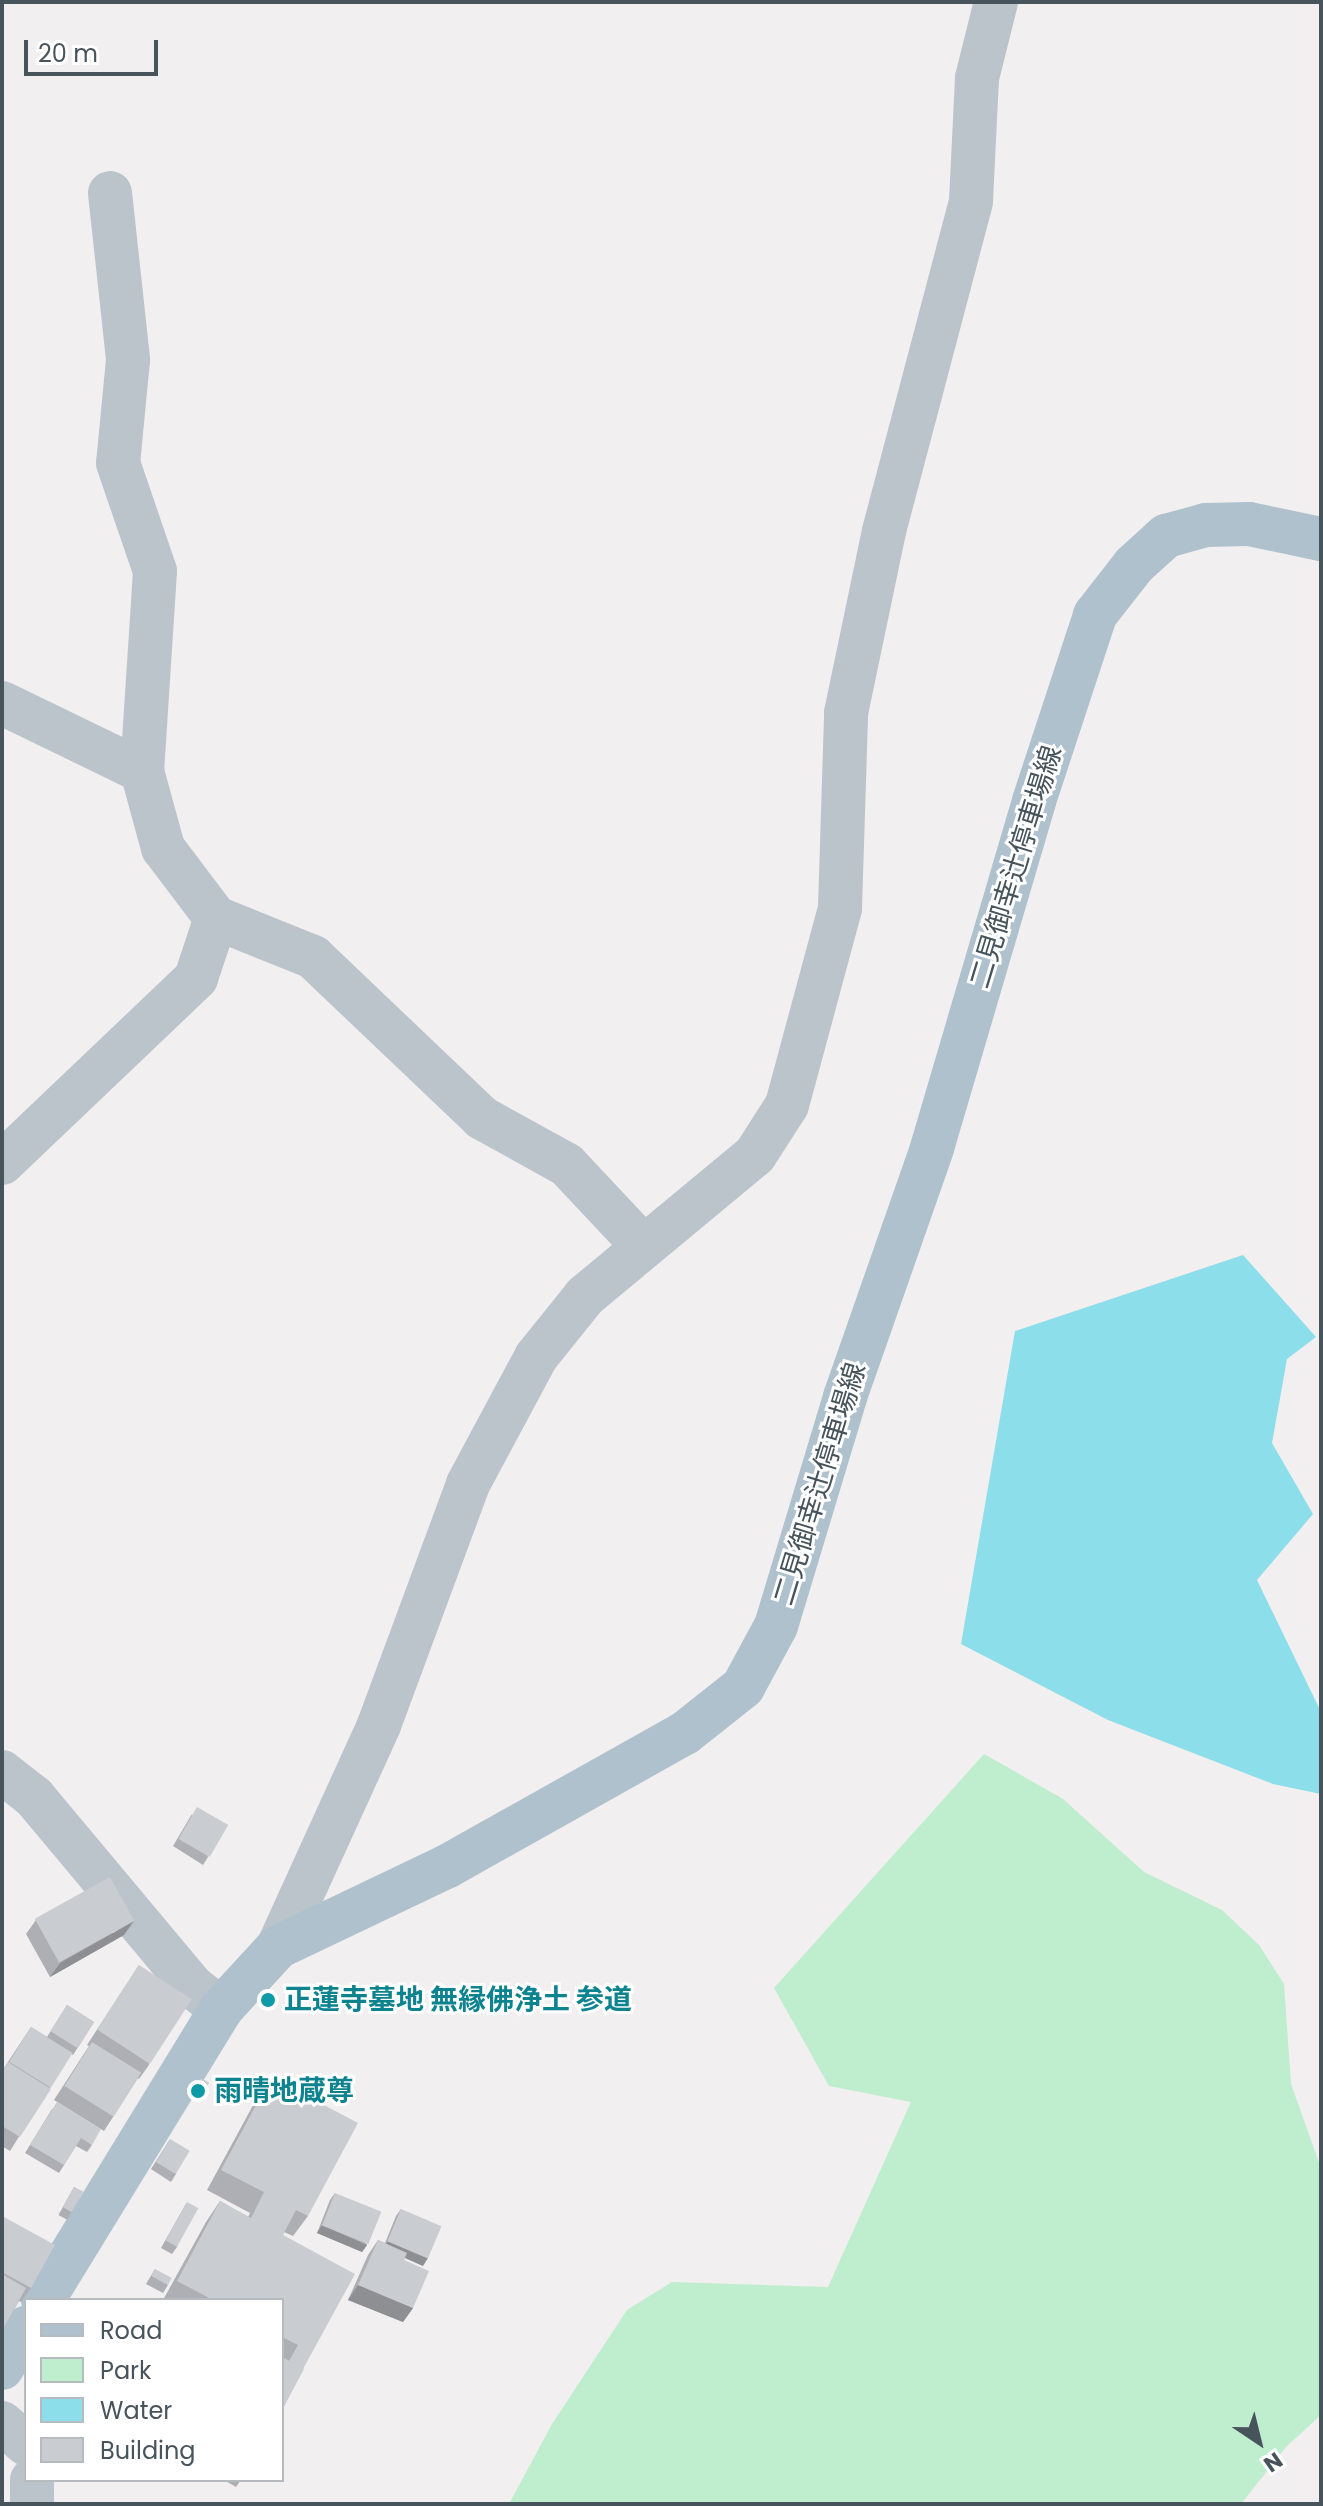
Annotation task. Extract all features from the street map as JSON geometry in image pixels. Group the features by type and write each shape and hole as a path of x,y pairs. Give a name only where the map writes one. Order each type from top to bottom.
{"main road":[{"name":"二見御幸辻停車場線","path":"44,2298 221,2009 278,1947 446,1867 579,1793 685,1733 743,1687 776,1626 845,1397 932,1148 1034,801 1095,615 1134,565 1166,536 1206,525 1249,524 1321,539"},
{"path":"2,2368 24,2331"}],"street":[{"path":"278,1947 379,1725 468,1484 536,1357 585,1296 642,1245 755,1155 787,1105 840,908 846,713 884,531 971,201 977,78 996,2"},
{"path":"110,193 128,360 118,463 155,571 142,771 163,848 216,918 313,957 482,1118 567,1165 642,1245"},
{"path":"2,703 142,771"},
{"path":"2,1163 196,978 216,918"},
{"path":"2,1772 34,1797 193,1987 221,2009"},
{"path":"2,2423 24,2442"},
{"path":"32,2482 32,2504"}],"green space":[{"path":"984,1754 1063,1799 1144,1872 1222,1910 1259,1945 1284,1984 1291,2084 1321,2168 1321,2415 1286,2447 1241,2504 509,2504 552,2424 627,2310 672,2282 828,2287 911,2102 829,2086 774,1988"}],"water":[{"path":"1243,1255 1316,1337 1287,1359 1272,1443 1313,1514 1257,1580 1321,1712 1321,1794 1273,1784 1108,1720 961,1644 1015,1331"}],"building":[{"path":"197,1807 228,1825 210,1857 178,1839"},
{"path":"110,1877 134,1921 59,1962 35,1919"},
{"path":"139,1965 192,1999 150,2064 97,2030"},
{"path":"67,2005 94,2022 78,2048 51,2031"},
{"path":"31,2027 73,2053 51,2088 9,2062"},
{"path":"92,2042 141,2073 114,2117 64,2086"},
{"path":"8,2062 51,2089 20,2137 2,2126 2,2072"},
{"path":"271,2077 358,2123 308,2216 296,2210 283,2235 355,2274 303,2369 289,2361 298,2345 284,2338 284,2298 209,2298 177,2281 220,2201 251,2218 264,2192 221,2170"},
{"path":"201,2078 209,2083 205,2089 197,2085"},
{"path":"57,2102 101,2129 92,2145 81,2138 64,2165 30,2145"},
{"path":"170,2139 190,2151 176,2174 156,2162"},
{"path":"74,2187 83,2192 72,2212 63,2207"},
{"path":"335,2193 381,2212 368,2244 322,2225"},
{"path":"187,2202 198,2208 177,2247 166,2240"},
{"path":"401,2209 442,2226 428,2258 387,2241"},
{"path":"2,2216 55,2245 31,2288 2,2272"},
{"path":"378,2240 407,2253 404,2260 429,2271 413,2308 358,2285"},
{"path":"155,2269 172,2278 168,2285 151,2276"},
{"path":"2,2274 26,2288 2,2331"},
{"path":"284,2358 304,2369 284,2406"}],"place":[{"name":"正蓮寺墓地 無縁佛浄土 参道","path":"268,2000"},
{"name":"雨晴地蔵尊","path":"198,2091"}]}
